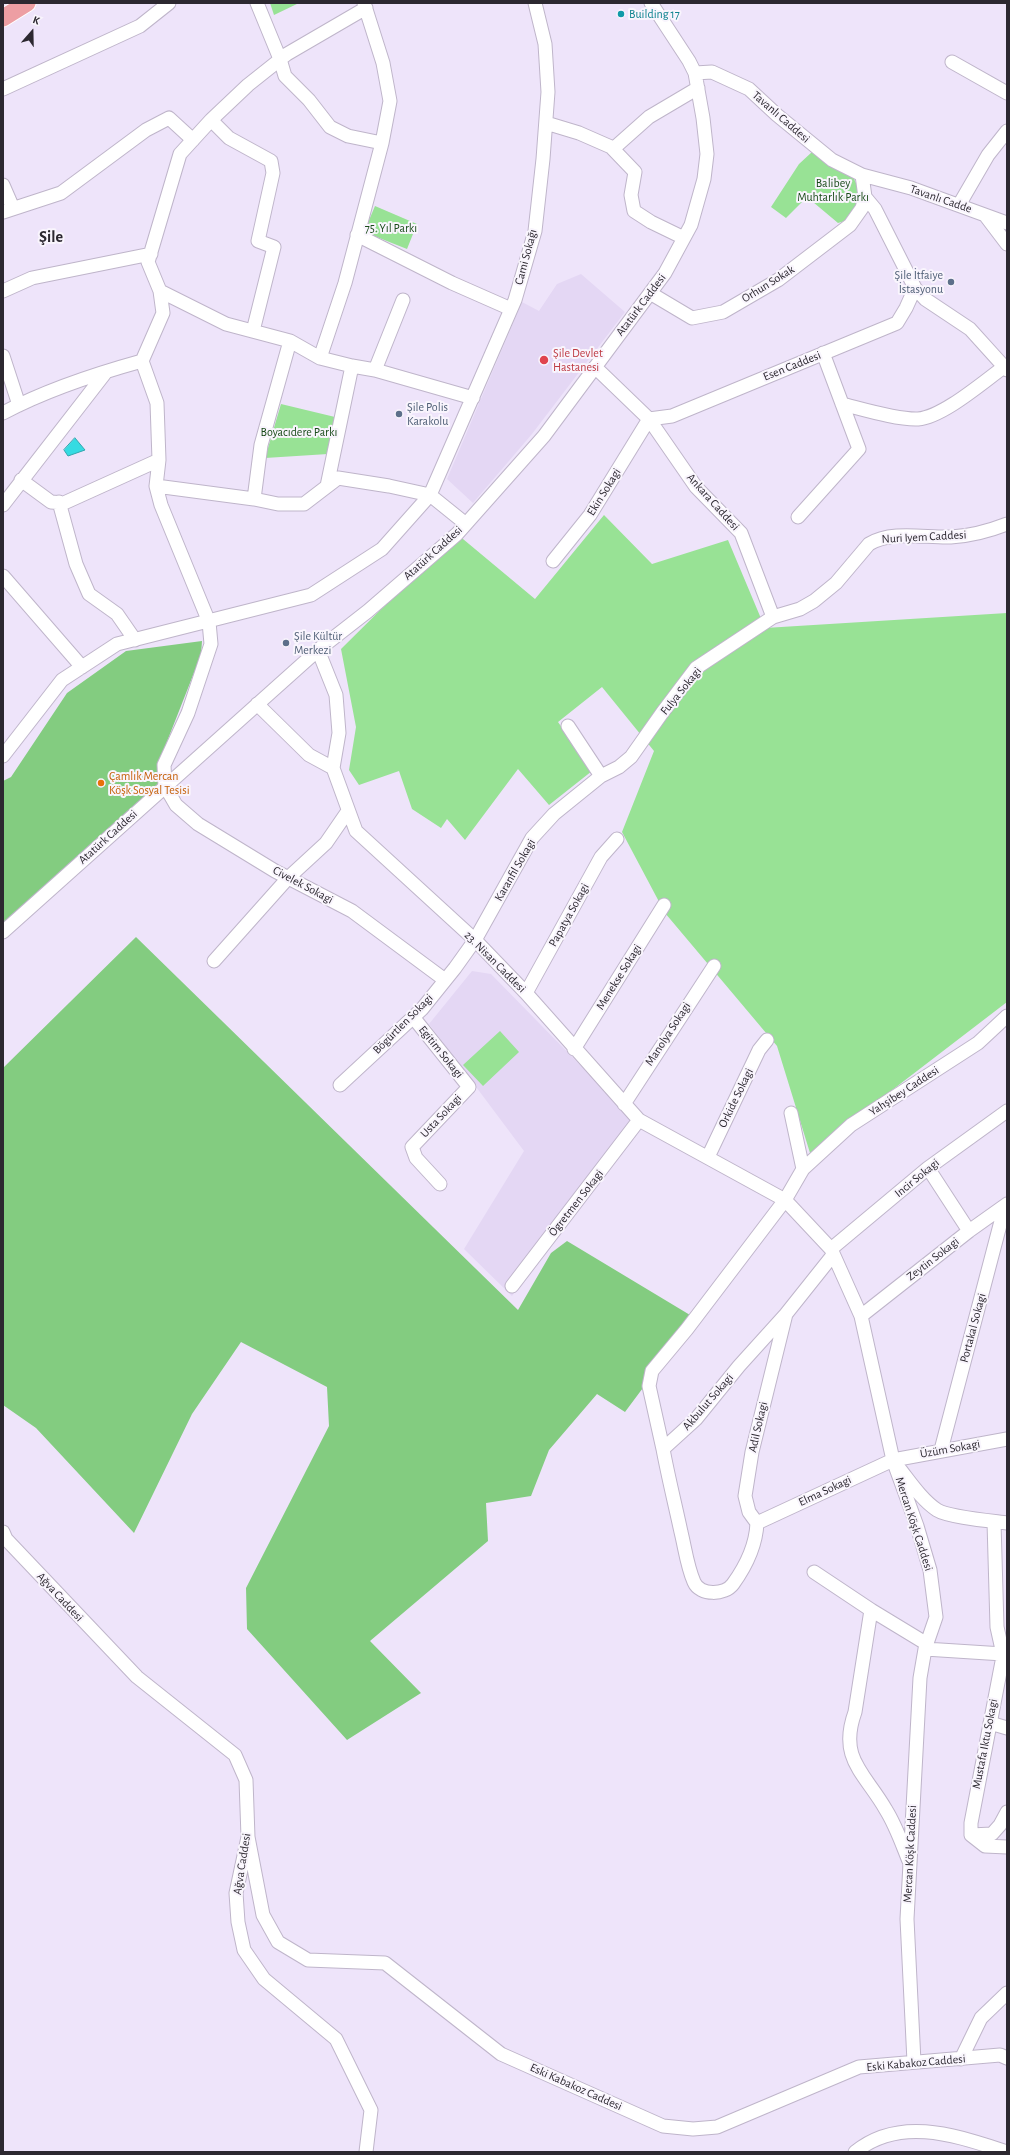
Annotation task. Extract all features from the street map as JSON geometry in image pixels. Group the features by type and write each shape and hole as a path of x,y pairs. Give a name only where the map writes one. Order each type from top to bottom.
{"main road":[{"path":"3,18 27,3"}],"street":[{"path":"3,89 140,26 169,3"},
{"path":"257,3 280,59 285,76 309,100 330,127 348,136 382,143"},
{"name":"Cami Sokağı","path":"3,756 62,680 117,644 311,595 382,549 430,495 474,398 511,309 534,231 548,92 545,44 536,3"},
{"name":"Atatürk Caddesi","path":"3,932 318,650 374,606 457,534 544,436 665,273 691,225 704,179 707,154 695,73 689,61 651,3"},
{"path":"165,786 164,765 188,713 211,644 209,622 161,505 156,486 160,460 157,403 142,361 163,313 160,291 148,262 180,154 211,120 280,59 365,6 382,63 390,100 382,143 345,283 320,358"},
{"path":"952,62 1007,93"},
{"name":"Tavanlı Caddesi","path":"695,73 712,72 749,89 777,115 832,160 862,175"},
{"path":"613,149 649,117 698,88"},
{"path":"3,185 8,210 61,193 146,130 169,118 193,140"},
{"path":"211,120 229,138 271,161 273,173 258,241 274,247 253,331"},
{"path":"546,123 579,133 613,149 635,172 631,195 634,211 651,222 684,238"},
{"path":"959,205 988,155 1007,131"},
{"path":"842,404 910,419 926,418 941,412 1006,368 970,329 926,299 915,288 875,209 865,197 862,175"},
{"name":"Tavanlı Cadde","path":"862,175 911,188 984,215 1007,244"},
{"name":"Orhun Sokak","path":"650,293 692,318 723,312 778,280 850,225 862,208 865,197"},
{"path":"984,215 1007,223"},
{"path":"357,235 452,283 511,309"},
{"path":"3,291 32,278 151,254"},
{"name":"Esen Caddesi","path":"649,419 672,416 896,323 906,308 915,288"},
{"path":"160,291 226,324 290,341 320,358 375,370 474,398"},
{"path":"375,370 403,300"},
{"path":"254,499 261,445 290,341"},
{"path":"798,516 859,449 823,353"},
{"path":"3,356 19,405"},
{"path":"3,413 19,405 107,370 142,361"},
{"path":"327,486 352,366"},
{"name":"Ankara Caddesi","path":"595,367 649,419 696,487 741,533 773,617"},
{"path":"3,505 107,370"},
{"name":"Ekin Sokagi","path":"553,561 590,515 649,419"},
{"path":"22,480 51,502 64,503 160,460"},
{"path":"156,486 254,499 278,504 304,504 338,478 389,486 430,495 466,524"},
{"path":"59,502 76,564 89,594 117,614 135,640"},
{"name":"Nuri Iyem Caddesi","path":"773,617 800,609 826,592 869,544 875,540 889,537 966,536 1007,524"},
{"path":"3,576 82,667"},
{"name":"Fulya Sokagi","path":"601,776 631,757 696,668 773,617"},
{"name":"23. Nisan Caddesi","path":"318,650 336,695 339,733 333,768 356,831 475,940 526,993 574,1049 639,1120 785,1200"},
{"path":"257,704 309,755 333,768"},
{"path":"568,726 601,776"},
{"name":"Karanfil Sokagi","path":"475,940 532,838 554,814 601,776"},
{"name":"Civelek Sokagi","path":"165,786 176,805 198,824 288,878 352,910 445,980"},
{"path":"214,961 288,878 326,843 348,811"},
{"name":"Papatya Sokagi","path":"526,993 601,857 617,839"},
{"name":"Menekse Sokagi","path":"574,1049 664,905"},
{"name":"Bögürtlen Sokagi","path":"340,1085 413,1017 445,980 475,940"},
{"name":"Manolya Sokagi","path":"624,1104 714,966"},
{"name":"Yahşibey Caddesi","path":"802,1169 851,1126 978,1043 1007,1016"},
{"name":"Egitim Sokagi","path":"413,1017 469,1087"},
{"name":"Orkide Sokagi","path":"708,1157 760,1050 767,1040"},
{"name":"Usta Sokagi","path":"440,1184 416,1158 412,1147 469,1087"},
{"name":"Incir Sokagi","path":"832,1252 928,1168 1007,1111"},
{"path":"757,1523 756,1538 743,1571 730,1588 716,1593 705,1591 694,1584 688,1564 649,1386 652,1371 688,1329 785,1200 802,1169 791,1113"},
{"name":"Ögretmen Sokagi","path":"512,1286 639,1120"},
{"path":"928,1168 969,1230"},
{"name":"Mercan Köşk Caddesi","path":"785,1200 832,1252 861,1316 893,1460 917,1526 930,1570 936,1617 926,1647 920,1678 907,1919 914,2062"},
{"name":"Zeytin Sokagi","path":"861,1316 969,1230 1006,1205"},
{"name":"Portakal Sokagi","path":"941,1450 1006,1205"},
{"name":"Akbulut Sokagi","path":"663,1449 693,1423 739,1366 786,1314 832,1252"},
{"name":"Adil Sokagi","path":"757,1523 749,1512 745,1496 752,1452 786,1314"},
{"name":"Üzüm Sokagi","path":"893,1460 1007,1439"},
{"path":"893,1460 913,1486 937,1510 976,1520 1001,1522"},
{"name":"Elma Sokagi","path":"757,1523 893,1460"},
{"name":"Mustafa Iktu Sokagi","path":"1001,1522 997,1627 1003,1654"},
{"name":"Ağva Caddesi","path":"3,1532 6,1539 137,1677 235,1755 246,1780 248,1837 236,1893 238,1922 244,1950 264,1979 336,2039 371,2110 366,2152"},
{"path":"814,1572 926,1647 1003,1654"},
{"path":"870,1610 855,1712 849,1727 849,1747 856,1766 887,1810 911,1867"},
{"name":"Mustafa Iktu Sokagi","path":"972,1835 970,1823 1007,1638"},
{"path":"990,1723 1007,1728"},
{"path":"972,1835 992,1834 1000,1825 1007,1812"},
{"path":"972,1835 985,1846 1007,1847"},
{"name":"Eski Kabakoz Caddesi","path":"248,1837 263,1915 278,1942 308,1960 385,1963 501,2054 663,2126 693,2129 717,2127 859,2067 1000,2055 1007,2058"},
{"path":"961,2059 981,2018 1007,1993"},
{"path":"855,2152 868,2143 884,2136 924,2131 959,2136 1007,2152"}],"shaded area":[{"name":"Şile Devlet Hastanesi","path":"581,274 625,312 532,434 473,503 447,479 522,302 539,311 557,284"},
{"path":"472,971 491,974 634,1120 512,1296 464,1249 524,1151 429,1024"}],"green space":[{"path":"270,3 299,3 274,15"},
{"name":"Balibey Muhtarlık Parkı","path":"812,152 853,177 860,191 857,209 848,220 838,223 807,197 786,218 771,207 799,164"},
{"name":"75. Yıl Parkı","path":"375,206 417,224 407,249 364,232"},
{"name":"Boyacıdere Parkı","path":"281,404 335,417 328,454 265,458"},
{"path":"604,515 652,564 728,540 765,628 1007,613 1007,1002 810,1153 777,1046 665,913 622,832 654,751 602,687 558,722 592,771 549,805 518,769 465,840 447,819 441,828 412,809 399,771 359,785 349,770 356,727 341,649 457,534 535,599"},
{"path":"202,641 201,655 157,767 160,788 3,929 3,781 11,777 67,693 126,651"},
{"path":"136,937 518,1310 551,1253 567,1241 695,1318 625,1412 597,1394 549,1450 531,1496 486,1503 488,1541 370,1641 421,1693 347,1740 247,1629 246,1588 329,1426 327,1387 241,1342 192,1414 134,1533 36,1428 3,1405 3,1068"},
{"path":"500,1031 519,1052 483,1086 463,1065"}],"water":[{"path":"75,438 85,450 68,456 64,450"}],"place":[{"name":"Building 17","path":"621,14"},
{"name":"Şile İtfaiye İstasyonu","path":"951,282"},
{"name":"Şile Devlet Hastanesi","path":"544,360"},
{"name":"Şile Polis Karakolu","path":"399,414"},
{"name":"Şile Kültür Merkezi","path":"286,643"},
{"name":"Çamlık Mercan Köşk Sosyal Tesisi","path":"101,783"}],"district":[{"name":"Şile","path":"51,237"}]}
